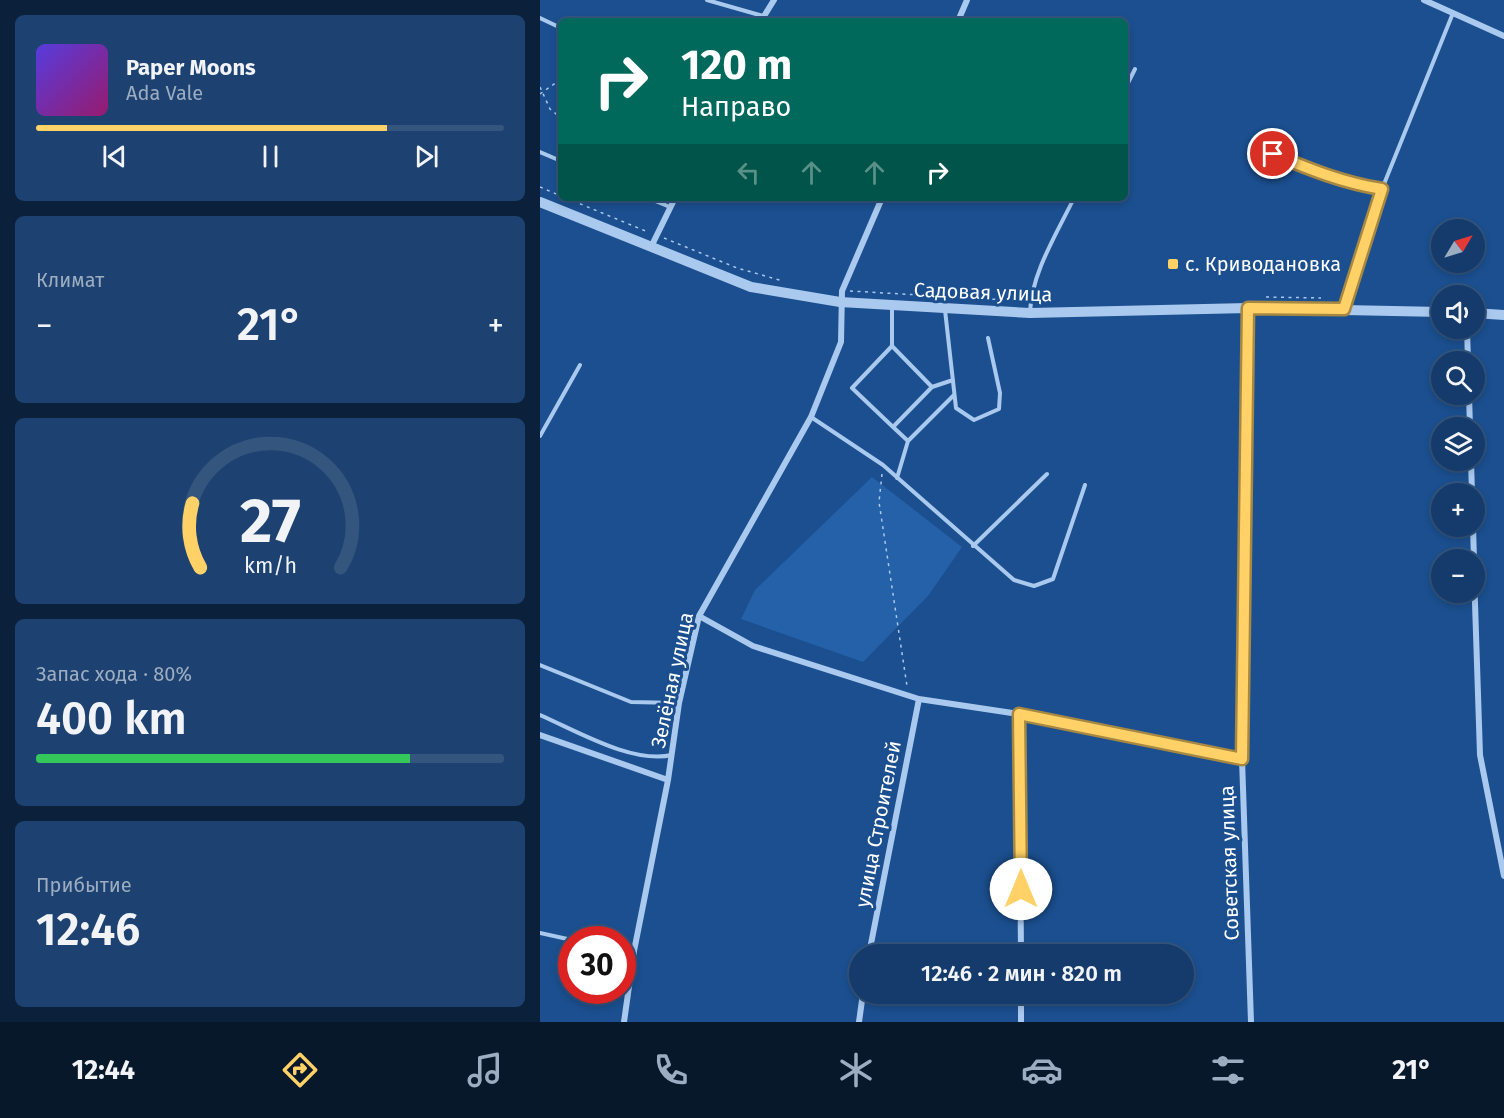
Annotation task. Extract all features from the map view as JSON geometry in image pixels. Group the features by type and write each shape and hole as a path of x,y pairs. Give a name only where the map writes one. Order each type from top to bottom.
{"street":[{"path":"763,18 774,0"},
{"path":"959,18 967,0"},
{"path":"1424,0 1504,36"},
{"path":"651,247 673,201"},
{"path":"841,296 881,201"},
{"name":"Садовая улица","path":"540,202 752,287 841,296 892,306 1030,314 1248,308 1431,312"},
{"name":"Зелёная улица","path":"636,941 668,780 679,702 699,616 811,417 841,342 841,296"},
{"name":"Советская улица","path":"1248,308 1242,759 1251,1022"},
{"path":"1485,314 1504,315"},
{"path":"1475,603 1480,755 1504,876"},
{"path":"699,616 753,646 907,696 1019,714 1242,759"},
{"name":"улица Строителей","path":"871,944 919,699"},
{"path":"1019,714 1021,944"},
{"path":"540,735 668,780"},
{"name":"Зелёная улица","path":"624,1022 627,1004"},
{"path":"859,1022 861,1004"},
{"path":"1021,1004 1022,1022"}],"lane":[{"path":"706,0 759,18"},
{"path":"1344,309 1382,189 1454,12"},
{"path":"540,18 558,27"},
{"path":"1128,82 1134,69"},
{"path":"540,152 558,160"},
{"path":"1273,154 1316,172 1357,185 1382,189"},
{"path":"655,201 670,207"},
{"path":"1030,314 1030,301 1045,260 1073,201"},
{"path":"892,306 892,346 852,388 908,441"},
{"path":"945,309 956,408 974,420 999,409 1000,393 988,338"},
{"path":"892,346 932,387"},
{"path":"540,436 580,365"},
{"path":"893,427 932,387 953,380"},
{"path":"897,478 908,441 955,394"},
{"path":"811,417 883,465 1014,580 1034,586 1053,579 1085,485"},
{"path":"973,546 1047,474"},
{"path":"540,665 631,702 679,702"},
{"path":"540,716 635,754 657,758 672,755"},
{"path":"540,933 558,937"}],"path":[{"path":"540,94 558,81"},
{"path":"540,87 550,108 558,115"},
{"path":"540,187 558,195"},
{"path":"573,201 737,268 791,284"},
{"path":"841,296 1030,301"},
{"path":"883,465 879,502 907,682 907,696"}],"shaded area":[{"path":"872,477 962,547 928,596 863,662 741,619 755,590"}],"place":[{"name":"с. Криводановка","path":"1173,264"}],"route":[{"path":"1021,889 1019,714 1242,759 1248,308 1344,309 1382,189 1357,185 1316,172 1273,154"}]}
